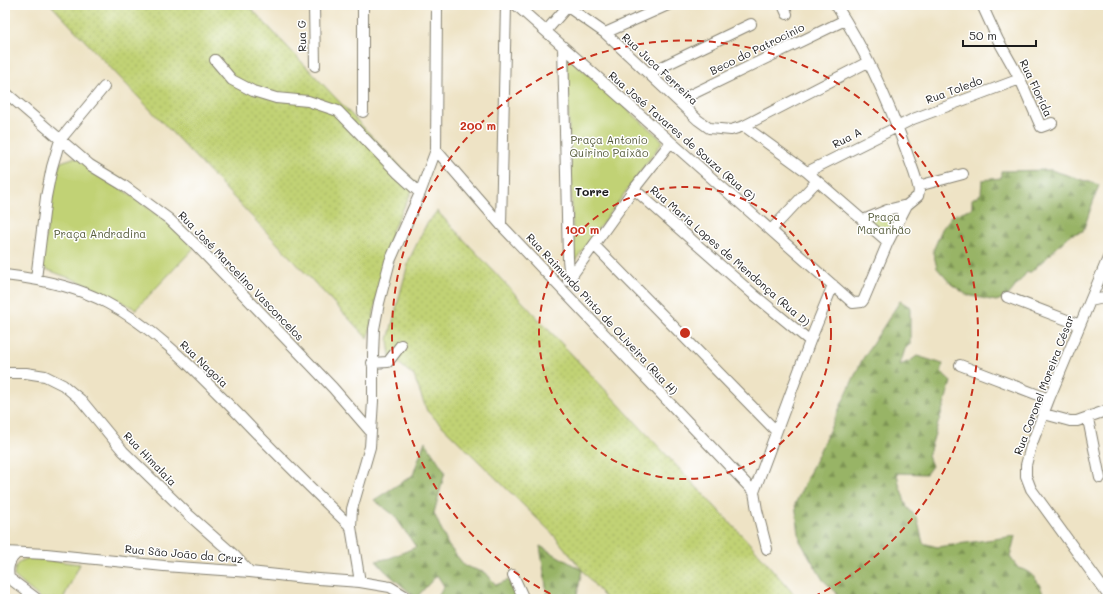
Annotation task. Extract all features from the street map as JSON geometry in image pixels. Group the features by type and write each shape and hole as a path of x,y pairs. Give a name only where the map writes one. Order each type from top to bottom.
{"street":[{"name":"Rua G","path":"314,5 315,66"},
{"path":"363,5 363,112"},
{"path":"360,582 351,527 352,509 366,462 371,432 373,401 372,363 375,322 390,262 420,193 436,150 437,5"},
{"path":"501,225 506,5"},
{"name":"Rua José Tavares de Souza (Rua G)","path":"516,5 853,303 862,302 866,296 888,242"},
{"path":"604,33 668,5"},
{"path":"744,126 807,172 888,242 911,203 918,196 918,186 897,126 868,62 836,5"},
{"name":"Rua Florida","path":"982,5 998,40 1020,79 1041,127 1052,123"},
{"path":"546,31 566,6"},
{"name":"Rua Juca Ferreira","path":"566,6 604,33 649,73 698,120 709,128 731,130 744,126 868,62"},
{"name":"Beco do Patrocinio","path":"678,101 845,20"},
{"path":"649,73 751,24"},
{"path":"563,47 568,260 570,279"},
{"path":"215,60 232,80 253,91 276,98 308,101 338,111 398,173 420,193"},
{"name":"Rua Toledo","path":"897,126 929,112 1020,79"},
{"path":"36,279 48,190 52,167 60,140 104,87"},
{"name":"Rua José Marcelino Vasconcelos","path":"5,92 90,165 142,198 169,219 333,388 371,432"},
{"name":"Rua A","path":"807,172 897,126"},
{"path":"562,289 634,189 671,142"},
{"name":"Rua Raimundo Pinto de OLiveira (Rua H)","path":"436,150 501,225 754,492"},
{"path":"918,186 963,174"},
{"path":"771,230 817,181"},
{"name":"Rua Maria Lopes de Mendonça (Rua D)","path":"634,189 810,342"},
{"path":"863,220 887,210 911,203"},
{"path":"594,245 776,431"},
{"name":"Rua Coronel Moreira César","path":"1108,258 1049,399 1026,465 1026,476 1030,489 1108,595"},
{"name":"Rua Nagoia","path":"5,275 36,279 60,285 105,302 125,313 152,332 190,366 351,527"},
{"path":"767,549 754,492 833,285"},
{"path":"1007,297 1080,325"},
{"path":"1090,301 1108,297"},
{"path":"372,363 388,362 401,345"},
{"path":"960,365 1049,399"},
{"name":"Rua Himalaia","path":"5,373 26,373 45,376 63,385 81,400 105,427 123,451 190,516 234,555 250,572"},
{"path":"1044,414 1070,421 1077,421 1108,410"},
{"path":"1088,418 1100,478"},
{"name":"Rua São João da Cruz","path":"5,552 46,554 164,566 360,582 390,587 410,599"},
{"path":"17,553 11,558 8,565 7,577 37,599"},
{"path":"513,576 524,599"}],"green space":[{"path":"51,5 248,5 416,183 392,231 368,339"},
{"name":"Praça Antonio Quirino Paixão","path":"566,55 663,141 574,262"},
{"name":"Praça Andradina","path":"73,158 80,159 176,228 194,248 136,309 88,285 40,267 56,174 61,162"},
{"path":"1051,170 1099,185 1083,231 1070,235 1031,272 1027,272 1007,297 996,301 967,295 951,284 937,268 933,251 942,229 952,216 972,208 972,199 981,194 982,180 1001,178 1001,171"},
{"name":"Praça Maranhão","path":"907,205 888,242 863,220"},
{"path":"437,211 752,546 798,599 606,599 552,533 427,411 414,376 390,356 388,340 409,260 426,225"},
{"path":"900,301 910,307 910,344 905,349 900,365 917,356 943,364 941,371 951,382 928,456 932,466 926,474 897,473 907,507 917,518 923,543 937,547 1015,536 1010,557 1018,568 1028,572 1036,579 1044,599 839,599 836,592 823,580 800,541 795,504 862,360"},
{"path":"425,441 445,472 434,513 448,545 465,566 486,573 496,585 508,580 518,599 437,599 444,586 437,575 416,598 385,571 376,561 390,558 416,547 394,515 374,500 413,475"},
{"path":"540,546 582,570 577,595 574,599 548,599"},
{"path":"32,558 80,564 63,599 41,599 14,576 15,568 18,563"}],"district":[{"name":"Torre","path":"592,192"}]}
